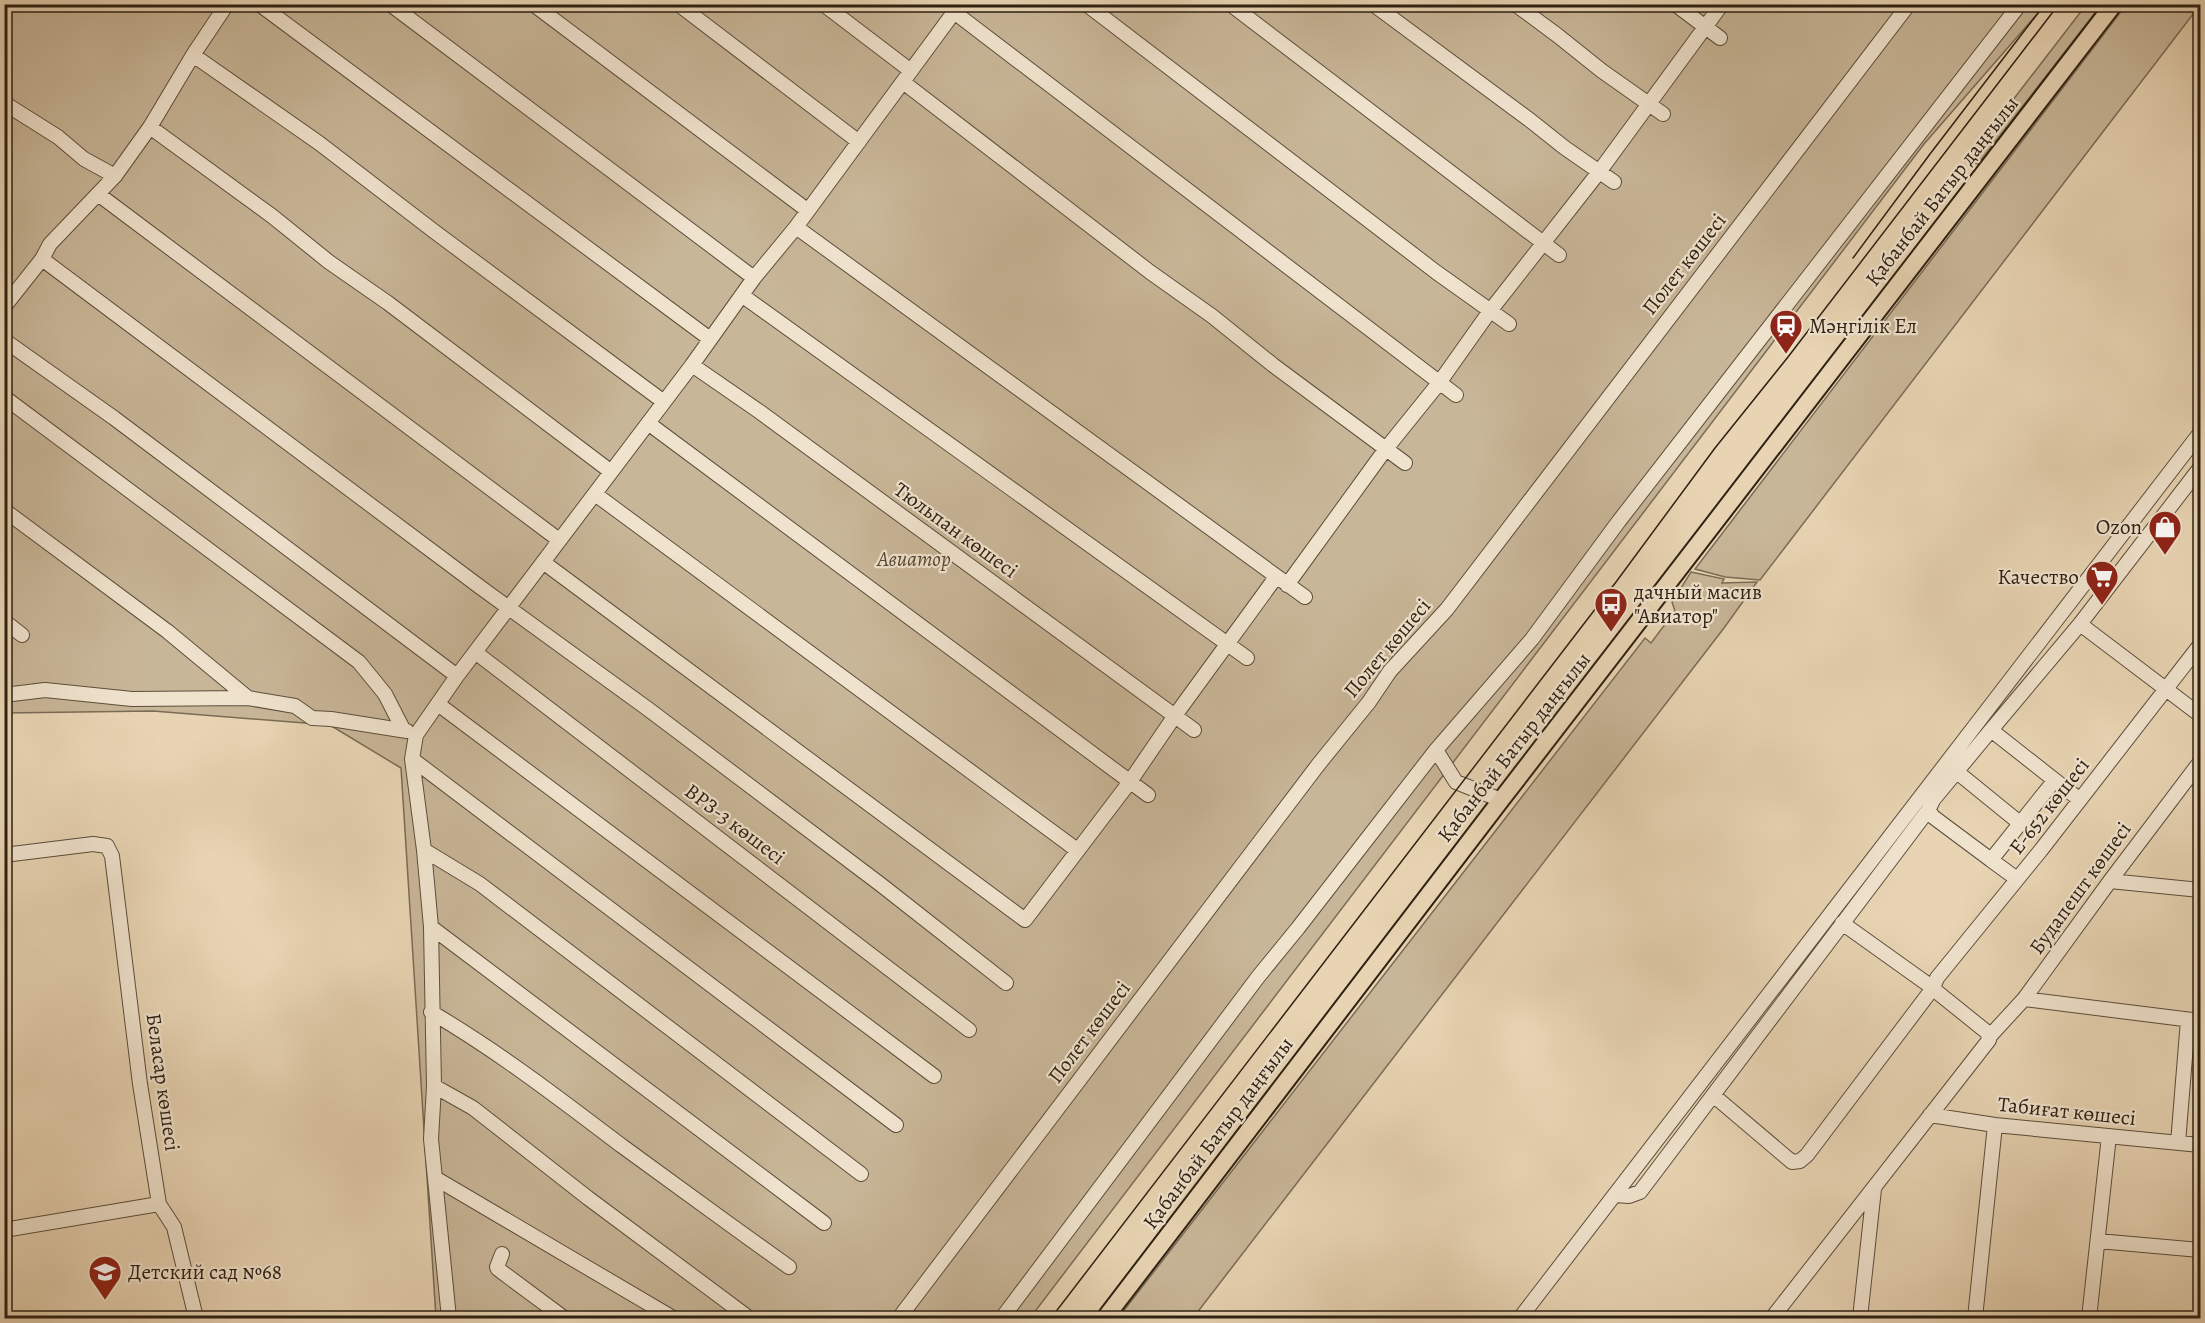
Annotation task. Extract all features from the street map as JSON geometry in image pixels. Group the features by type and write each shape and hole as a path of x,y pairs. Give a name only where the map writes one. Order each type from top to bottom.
{"main road":[{"name":"Қабанбай Батыр даңғылы","path":"1105,1318 2114,4"}],"street":[{"path":"4,307 42,259 50,244 116,176 150,127 227,4"},
{"path":"259,4 710,339"},
{"path":"390,4 754,279"},
{"path":"533,4 807,210"},
{"path":"678,4 859,142"},
{"path":"823,4 907,77 1385,450 1405,463"},
{"path":"1086,4 1436,272 1509,324"},
{"path":"1230,4 1559,255"},
{"path":"1372,4 1614,182"},
{"path":"1515,4 1663,114"},
{"path":"1675,4 1720,38"},
{"path":"543,561 1025,920 1129,783 1226,644 1281,581 1439,382 1490,311 1599,172 1722,4"},
{"name":"Полет көшесі","path":"899,1318 1318,765 1369,702 1390,671 1447,609 1909,4"},
{"path":"1002,1318 1258,977 1436,750 1532,639 1619,521 2019,4"},
{"path":"409,732 438,704 754,279 796,227 957,8 1456,395"},
{"path":"194,55 319,143 664,402"},
{"path":"4,103 58,137 84,159 116,176"},
{"path":"150,127 264,210 329,262 388,303 610,471"},
{"path":"98,194 559,540"},
{"path":"796,227 1305,597"},
{"path":"42,259 648,709 880,884 1006,983"},
{"path":"743,296 1247,658"},
{"path":"4,340 114,418 457,676"},
{"name":"Тюльпан көшесі","path":"692,365 1194,730"},
{"path":"4,397 359,662 386,694 409,732 432,927 431,1012 434,1086 431,1138 448,1318"},
{"path":"648,423 1148,795"},
{"path":"1520,1318 2200,433"},
{"path":"1615,1195 1629,1196 1640,1192 1929,809 1933,800 2080,624 2200,468"},
{"path":"595,494 1077,849"},
{"path":"4,510 167,631 248,698"},
{"path":"4,621 22,635"},
{"path":"2080,624 2200,715"},
{"name":"Е-652 көшесі","path":"1713,1095 1791,1162 1800,1161 1807,1155 1935,990 1936,978 2080,800 2200,645"},
{"name":"ВРЗ-3 көшесі","path":"475,652 969,1030"},
{"path":"4,695 45,690 132,699 248,698 295,706 312,718 409,732"},
{"path":"438,704 934,1076"},
{"path":"1991,730 2080,800"},
{"path":"1436,750 1456,782 1501,800"},
{"path":"412,759 896,1125"},
{"name":"Будапешт көшесі","path":"1772,1318 1985,1047 1990,1036 2024,999 2200,762"},
{"path":"1957,772 2021,825"},
{"path":"1991,860 2054,781"},
{"path":"1929,809 1932,816 2017,879"},
{"name":"Беласар көшесі","path":"4,855 93,844 107,846 112,856 140,1084 159,1204 174,1227 196,1318"},
{"path":"424,850 490,891 861,1174"},
{"path":"2110,881 2200,890"},
{"path":"1842,923 1935,990 1990,1036"},
{"path":"432,927 824,1223"},
{"path":"2024,999 2194,1021 2178,1143"},
{"path":"431,1012 477,1039 523,1071 699,1203 789,1267"},
{"path":"434,1086 472,1108 749,1318"},
{"name":"Табиғат көшесі","path":"1930,1115 1995,1125 2200,1145"},
{"path":"1975,1318 1995,1125"},
{"path":"2089,1318 2109,1136"},
{"path":"435,1178 674,1318"},
{"path":"1860,1318 1874,1189"},
{"path":"4,1230 159,1204"},
{"path":"2098,1241 2200,1250"},
{"path":"502,1254 498,1269 564,1318"}],"green space":[{"name":"Авиатор","path":"9,4 2045,5 1924,144 1030,1318 436,1318 401,768 330,725 153,711 5,713 4,12"},
{"path":"2086,5 2101,5 1978,164 1966,161"},
{"path":"2126,5 2200,5 1760,580 1725,577 1695,569"},
{"path":"1691,572 1724,579 1722,583 1757,582 1193,1318 1118,1318 1645,638 1651,643 1675,611 1672,602"}],"tram line":[{"path":"1853,258 2045,4"},
{"path":"1051,1318 1616,582 1715,448 1788,357 2059,4"}],"place":[{"name":"Мәңгілік Ел","path":"1786,355"},
{"name":"Ozon","path":"2165,556"},
{"name":"Качество","path":"2102,606"},
{"name":"дачный масив \"Авиатор\"","path":"1611,633"},
{"name":"Детский сад №68","path":"105,1301"}]}
